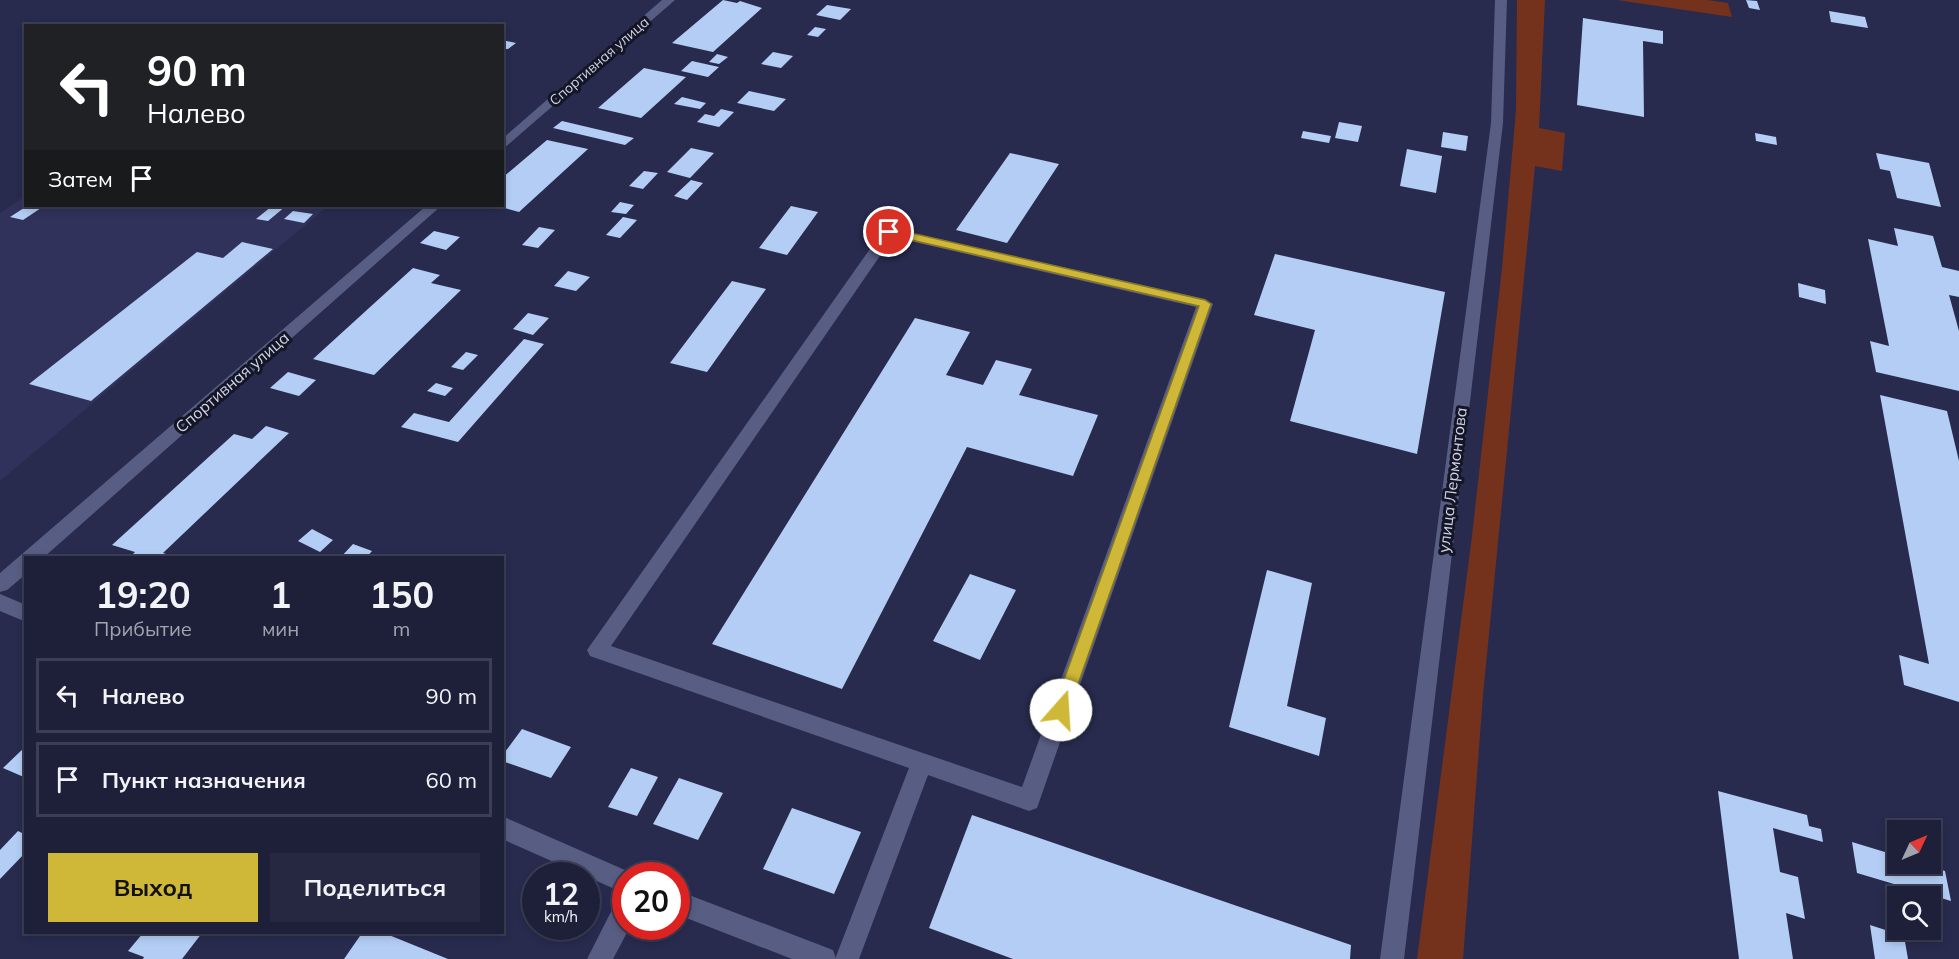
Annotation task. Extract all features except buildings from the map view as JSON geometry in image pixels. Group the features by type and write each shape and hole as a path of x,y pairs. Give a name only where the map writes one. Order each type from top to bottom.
{"street":[{"name":"Спортивная улица","path":"504,144 669,0"},
{"name":"улица Лермонтова","path":"1392,959 1497,123 1501,0"},
{"name":"Спортивная улица","path":"32,556 433,207"},
{"path":"889,232 1205,304 1029,800 922,763 597,650 889,232"},
{"path":"0,584 24,564"},
{"path":"0,602 24,613"},
{"path":"847,959 922,763"},
{"path":"504,828 612,876"},
{"path":"690,907 824,959"},
{"path":"599,959 612,935"}],"shaded area":[{"path":"1517,0 1545,0 1539,128 1565,133 1562,171 1535,166 1483,695 1463,959 1417,959 1472,536 1502,268 1516,110"},
{"path":"1617,0 1707,0 1728,3 1732,17"},
{"path":"24,197 24,207 327,207 0,481 0,213"}],"route":[{"path":"889,232 1205,304 1061,710"}]}
